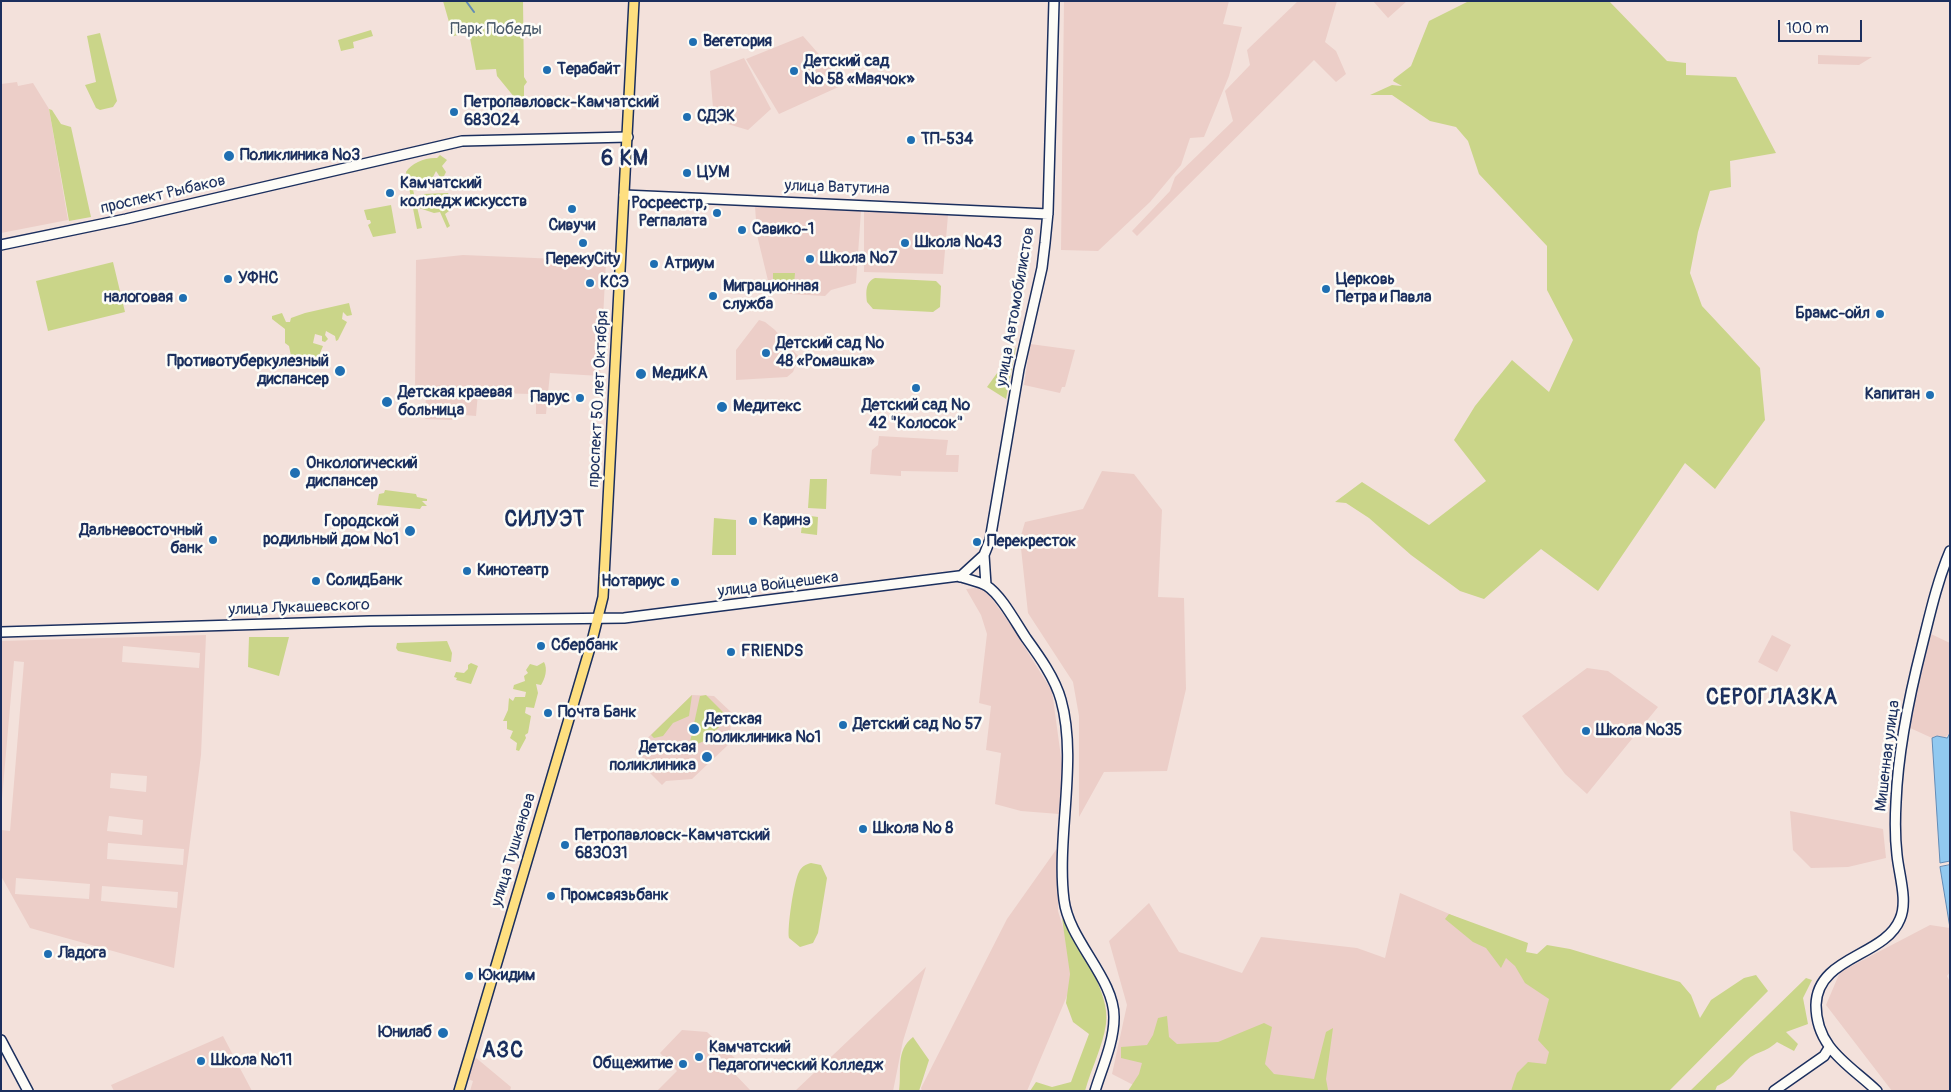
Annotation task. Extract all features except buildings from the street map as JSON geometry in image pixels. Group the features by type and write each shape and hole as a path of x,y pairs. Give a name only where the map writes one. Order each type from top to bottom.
{"main road":[{"name":"проспект 50 лет Октября","path":"598,618 604,591 634,1"},
{"name":"улица Автомобилистов","path":"986,585 984,555 992,531 1001,466 1022,352 1042,268 1048,214 1054,1"},
{"name":"проспект Рыбаков","path":"1,246 126,220 462,141 628,137"},
{"name":"улица Ватутина","path":"624,196 1048,214"},
{"name":"Мишенная улица","path":"1829,1048 1816,1009 1817,997 1822,984 1832,972 1890,934 1898,924 1902,914 1903,904 1895,820 1898,770 1915,672 1932,604 1950,551"},
{"name":"улица Автомобилистов","path":"960,577 984,555"},
{"name":"улица Войцешека","path":"598,618 624,618 678,613 960,577"},
{"path":"960,577 986,585 1005,607 1056,686 1062,706 1066,746 1064,903 1073,929 1109,994 1114,1013 1111,1037 1095,1091"},
{"name":"улица Лукашевского","path":"1,632 369,621 598,618"},
{"name":"улица Тушканова","path":"460,1087 598,618"},
{"path":"1,1040 28,1091"},
{"path":"1774,1091 1824,1056 1829,1048 1836,1057 1877,1091"},
{"path":"454,1091 460,1087"}],"shaded area":[{"path":"1064,1 1229,1 1223,24 1242,27 1229,76 1204,137 1190,138 1181,165 1150,202 1098,251 1061,250"},
{"path":"1298,1 1337,1 1325,42 1336,51 1346,74 1336,82 1314,60 1137,236 1132,231 1170,191 1175,177 1233,121 1225,91 1250,65 1247,50"},
{"path":"1373,1 1407,1 1388,18"},
{"name":"Детский сад № 58 «Маячок»","path":"803,36 845,84 779,114 746,59"},
{"path":"1818,55 1872,57 1859,65 1818,64"},
{"path":"744,58 771,109 748,130 714,120 710,71"},
{"path":"17,82 18,86 33,83 49,109 68,220 1,233 1,84"},
{"name":"Школа №7","path":"755,206 861,211 856,283 831,290 825,296 771,293 757,235"},
{"name":"Школа №43","path":"864,211 948,215 943,274 864,272"},
{"path":"463,255 606,261 600,376 550,373 546,414 536,414 536,394 478,393 476,416 452,414 452,420 425,419 426,394 415,393 416,260"},
{"name":"Детский сад № 48 «Ромашка»","path":"759,320 775,330 799,357 793,372 787,377 736,380 736,350"},
{"path":"1030,344 1075,350 1065,387 1062,387 1060,393 1024,385"},
{"path":"879,436 948,440 946,455 959,455 958,472 901,471 901,476 870,474 872,450 878,445"},
{"path":"1102,471 1134,474 1162,510 1158,597 1184,598 1186,689 1167,771 1104,772 1079,817 1079,716 1073,682 1028,613 1020,539 1025,522 1083,509"},
{"path":"983,587 1009,622 1052,691 1064,779 1059,814 1021,811 995,804 1001,753 986,750 991,706 979,703 987,634 981,615 966,589"},
{"path":"1931,634 1950,643 1950,733 1944,738 1937,736 1932,738 1908,727"},
{"path":"206,635 201,755 174,968 30,928 1,876 1,830 10,831 24,662 14,661 1,810 1,641","holes":["123,646 200,653 199,668 122,662","111,773 147,776 146,792 110,788","109,816 143,820 142,835 107,831","108,843 184,849 183,865 107,859","16,878 90,884 89,899 15,894","102,886 178,892 177,908 101,901"]},
{"path":"1772,635 1791,645 1777,672 1758,662"},
{"name":"Школа №35","path":"1587,668 1608,671 1658,707 1587,794 1565,774 1522,716"},
{"name":"Детская поликлиника №1","path":"692,695 714,696 732,713 729,744 692,779 666,781 662,785 643,766 643,758 635,750"},
{"path":"1790,811 1883,829 1886,858 1848,867 1811,868 1793,850"},
{"path":"1058,847 1058,911 1077,972 1027,1091 922,1091 921,1088 1007,919"},
{"path":"1400,893 1473,924 1560,996 1559,1091 1145,1091 1112,1074 1127,1005 1109,941 1149,903 1179,952 1242,973 1261,937 1357,948 1385,958"},
{"path":"1930,925 1950,928 1950,972 1947,976 1950,982 1950,1091 1892,1091 1826,1005 1840,972"},
{"path":"926,967 903,1041 893,1091 795,1091"},
{"name":"Камчатский Педагогический Колледж","path":"682,1030 707,1032 738,1061 730,1069 751,1091 657,1091 677,1071 660,1053"},
{"name":"Школа №11","path":"223,1036 252,1091 114,1091 111,1085"},
{"path":"475,1057 511,1087 510,1091 470,1091 473,1081 468,1079"}],"green space":[{"name":"Парк Победы","path":"443,1 523,1 524,77 527,82 524,86 524,109 497,76 496,69 476,70 469,33 453,36"},
{"path":"1469,1 1609,1 1667,61 1686,63 1686,75 1736,77 1776,153 1730,161 1731,187 1710,191 1698,232 1690,273 1702,306 1760,368 1765,420 1715,489 1685,463 1598,591 1541,549 1484,599 1460,591 1411,555 1369,518 1346,503 1335,502 1362,482 1429,525 1486,481 1454,440 1475,406 1512,360 1549,392 1573,340 1547,290 1547,246 1479,174 1468,141 1456,127 1430,121 1392,95 1370,95 1392,85 1402,86 1393,81 1411,66 1429,21"},
{"path":"371,30 373,36 353,42 354,48 341,51 338,40"},
{"path":"100,33 117,101 113,107 100,110 96,108 85,85 96,82 87,36"},
{"path":"49,109 52,110 61,124 71,127 91,217 69,221"},
{"path":"440,155 447,160 442,166 446,172 444,176 440,177 436,171 432,179 421,180 410,177 422,228 417,229 406,172 419,161 437,158"},
{"path":"448,193 450,197 448,201 449,211 445,214 450,226 447,228 440,212 434,213 419,208 423,194"},
{"path":"391,205 396,233 373,237 368,225 371,223 370,220 367,220 364,210"},
{"path":"113,262 125,312 48,331 36,281"},
{"path":"773,273 795,273 794,285 773,285"},
{"path":"875,278 936,281 941,286 940,307 933,312 873,309 867,302 866,292 869,282"},
{"path":"349,303 352,315 347,316 343,312 342,319 347,322 338,340 336,341 335,336 326,331 325,335 328,339 325,342 322,341 322,336 315,334 313,343 323,346 318,358 309,359 291,356 289,346 285,343 285,329 272,319 272,316 282,313 286,322 290,322 291,318 305,313"},
{"path":"1016,347 1006,399 987,387"},
{"path":"810,479 827,479 826,509 808,508"},
{"path":"385,490 416,494 417,497 427,499 427,501 422,501 427,506 422,506 420,509 377,505 379,494 384,493"},
{"path":"803,515 818,517 817,535 801,533"},
{"path":"714,518 736,520 736,555 712,555"},
{"path":"249,637 289,637 279,676 248,667"},
{"path":"447,641 452,653 451,662 398,651 396,648 397,643"},
{"path":"544,662 546,674 541,685 536,684 538,693 534,708 526,707 525,713 531,716 528,733 525,735 526,738 519,751 516,750 517,743 510,738 513,731 507,729 507,721 503,721 508,710 509,698 513,701 515,697 525,697 526,692 513,689 514,685 525,681 524,676 528,673 526,670 530,664 537,666"},
{"path":"471,663 478,666 471,684 456,680 457,678 454,677 456,672 464,673"},
{"path":"692,695 689,716 673,723 663,736 654,738 651,735"},
{"path":"706,695 729,718 704,741 691,747 690,742 700,696"},
{"path":"811,863 821,865 827,878 818,933 813,943 800,947 789,938 790,915 799,872 804,866"},
{"path":"1449,914 1528,943 1526,952 1537,954 1547,945 1570,949 1680,982 1691,995 1700,1018 1711,1000 1744,978 1756,975 1768,991 1669,1091 1511,1091 1517,1073 1528,1062 1546,1064 1549,1052 1538,1040 1549,999 1525,983 1515,966 1506,958 1501,968 1486,948 1473,942 1445,919"},
{"path":"1062,918 1084,955 1098,984 1106,1011 1106,1024 1100,1049 1085,1091 1030,1091 1036,1082 1052,1087 1071,1082 1089,1034 1073,1022 1066,1003 1070,974"},
{"path":"1806,978 1812,980 1803,998 1808,1024 1786,1032 1798,1044 1794,1051 1777,1042 1751,1057 1731,1077 1717,1086 1715,1091 1690,1091"},
{"path":"1167,1016 1169,1037 1177,1044 1218,1042 1264,1023 1272,1027 1265,1064 1274,1074 1314,1079 1326,1032 1333,1028 1326,1079 1328,1090 1335,1091 1128,1091 1139,1074 1142,1063 1121,1058 1121,1047 1147,1045 1153,1035 1158,1018"},
{"path":"913,1037 929,1060 919,1091 899,1091 901,1055 907,1043"}],"water":[{"path":"1950,733 1950,861 1940,863 1932,738 1937,736 1947,738"},
{"path":"1950,865 1950,928 1940,867"}],"waterway":[{"path":"466,1 474,12"}],"place":[{"name":"Вегетория","path":"693,42"},
{"name":"Терабайт","path":"547,70"},
{"name":"Детский сад № 58 «Маячок»","path":"794,71"},
{"name":"Петропавловск-Камчатский 683024","path":"454,112"},
{"name":"СДЭК","path":"687,117"},
{"name":"ТП-534","path":"911,140"},
{"name":"Поликлиника №3","path":"229,156"},
{"name":"ЦУМ","path":"687,173"},
{"name":"Камчатский колледж искусств","path":"390,193"},
{"name":"Сивучи","path":"572,209"},
{"name":"Росреестр, Регпалата","path":"717,213"},
{"name":"Савико-1","path":"742,230"},
{"name":"ПерекуCity","path":"583,243"},
{"name":"Школа №43","path":"905,243"},
{"name":"Школа №7","path":"810,259"},
{"name":"Атриум","path":"654,264"},
{"name":"УФНС","path":"228,279"},
{"name":"КСЭ","path":"590,283"},
{"name":"Церковь Петра и Павла","path":"1326,289"},
{"name":"Миграционная служба","path":"713,296"},
{"name":"налоговая","path":"183,298"},
{"name":"Брамс-ойл","path":"1880,314"},
{"name":"Детский сад № 48 «Ромашка»","path":"766,353"},
{"name":"Противотуберкулезный диспансер","path":"340,371"},
{"name":"МедиКА","path":"641,374"},
{"name":"Детский сад № 42 \"Колосок\"","path":"916,388"},
{"name":"Капитан","path":"1930,395"},
{"name":"Парус","path":"580,398"},
{"name":"Детская краевая больница","path":"387,402"},
{"name":"Медитекс","path":"722,407"},
{"name":"Онкологический диспансер","path":"295,473"},
{"name":"Каринэ","path":"753,521"},
{"name":"Городской родильный дом №1","path":"410,531"},
{"name":"Дальневосточный банк","path":"213,540"},
{"name":"Перекресток","path":"977,542"},
{"name":"Кинотеатр","path":"467,571"},
{"name":"СолидБанк","path":"316,581"},
{"name":"Нотариус","path":"675,582"},
{"name":"Сбербанк","path":"541,646"},
{"name":"FRIENDS","path":"731,652"},
{"name":"Почта Банк","path":"548,713"},
{"name":"Детский сад № 57","path":"843,725"},
{"name":"Детская поликлиника №1","path":"694,729"},
{"name":"Школа №35","path":"1586,731"},
{"name":"Детская поликлиника","path":"707,757"},
{"name":"Школа № 8","path":"863,829"},
{"name":"Петропавловск-Камчатский 683031","path":"565,845"},
{"name":"Промсвязьбанк","path":"551,896"},
{"name":"Ладога","path":"48,954"},
{"name":"Юкидим","path":"469,976"},
{"name":"Юнилаб","path":"443,1033"},
{"name":"Камчатский Педагогический Колледж","path":"699,1057"},
{"name":"Школа №11","path":"201,1061"},
{"name":"Общежитие","path":"683,1064"}],"district":[{"name":"6 КМ","path":"625,160"},
{"name":"СИЛУЭТ","path":"545,521"},
{"name":"СЕРОГЛАЗКА","path":"1772,699"},
{"name":"АЗС","path":"503,1052"}]}
